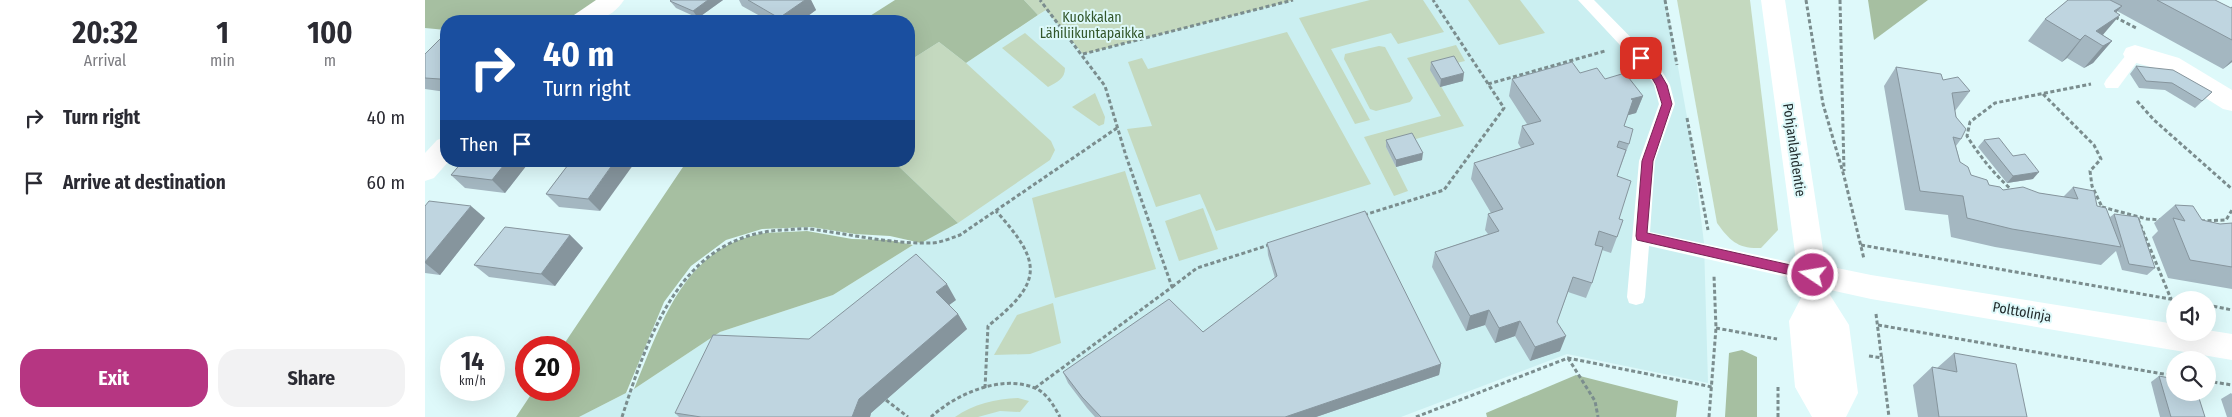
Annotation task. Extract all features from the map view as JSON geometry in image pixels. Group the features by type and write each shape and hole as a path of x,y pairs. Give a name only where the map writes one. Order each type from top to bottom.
{"street":[{"path":"590,15 612,0"},
{"name":"Pohjanlahdentie","path":"1773,0 1814,287"},
{"path":"2135,54 2170,64 2232,102"},
{"path":"425,171 440,154"},
{"path":"1814,287 1804,321 1811,387 1829,417"},
{"name":"Polttolinja","path":"1814,287 1871,287 2232,347"}],"lane":[{"path":"1585,0 1653,70 1661,85 1667,104 1647,161 1637,297"},
{"path":"2105,83 2135,54"},
{"path":"1641,236 1713,253 1814,287"}],"path":[{"path":"1040,0 1083,54 1105,86 1117,128 1172,287"},
{"path":"1083,54 1293,0"},
{"path":"1356,218 1444,190 1504,108 1433,0"},
{"path":"1665,0 1679,74"},
{"path":"1807,0 1823,104 1844,176 1871,287 1878,325 1889,417"},
{"path":"1840,0 1844,176"},
{"path":"1488,84 1628,45"},
{"path":"2019,196 1994,176 1977,153 1967,136 1970,122 1995,104 2105,83"},
{"path":"2043,94 2094,145 2101,159 2090,171 2089,180 2091,188 2103,207"},
{"path":"2137,102 2154,120 2232,189"},
{"path":"1686,110 1713,253 1716,328 1709,417"},
{"path":"622,417 635,377 666,305 693,268 727,242 763,231 808,229 853,237 932,243 960,235 1117,128"},
{"path":"2094,206 2137,217 2163,220"},
{"path":"2197,221 2226,220 2232,210"},
{"path":"985,388 988,326 1010,309 1025,292 1031,272 1029,252 1018,233 996,211"},
{"path":"2137,217 2168,291"},
{"path":"1035,388 1197,268 1272,244"},
{"path":"1861,245 2166,298"},
{"path":"2216,307 2232,310"},
{"path":"1878,325 2166,374"},
{"path":"1416,417 1568,358 1712,387"},
{"path":"1568,358 1595,401 1598,417"},
{"path":"2216,382 2232,385"},
{"path":"931,417 939,408 959,397 985,388 1007,384 1035,388 1051,402 1060,417"},
{"path":"886,400 908,417"}],"shaded area":[{"path":"1294,0 1666,0 1692,145 1704,243 1708,383 1567,354 1401,417 579,417 634,389 720,332 833,295 913,245 957,224 899,167 915,167 915,61 966,63 1046,10 1083,54"}],"green space":[{"path":"425,0 598,0 577,15 440,15 440,29 425,28"},
{"path":"895,0 1024,0 1038,15 966,63 939,42 915,57 915,15 871,15"},
{"name":"Kuokkalan Lähiliikuntapaikka","path":"1024,0 1294,0 1083,54 1046,10 1038,15"},
{"path":"1370,0 1423,0 1444,32 1398,44 1391,33 1331,49 1370,120 1355,124 1299,18"},
{"path":"1468,0 1520,0 1545,33 1499,45"},
{"path":"1677,0 1750,0 1778,230 1761,248 1746,247 1735,243 1717,223"},
{"path":"1868,0 1928,0 1874,40"},
{"path":"1287,32 1371,184 1216,231 1200,194 1156,207 1127,129 1152,126 1128,62 1142,58 1148,69"},
{"path":"1025,33 1065,68 1062,78 1048,87 1002,48"},
{"path":"939,42 966,63 1051,141 1055,150 1050,160 958,223 899,167 915,167 915,57"},
{"path":"1456,45 1465,61 1431,69 1464,126 1386,147 1408,191 1394,196 1364,137 1441,116 1407,58"},
{"path":"1379,46 1385,47 1413,98 1410,102 1376,111 1370,109 1344,59 1345,54"},
{"path":"1095,93 1105,117 1104,124 1099,126 1072,107"},
{"path":"683,167 899,167 958,223 921,243 890,236 855,234 811,227 762,229 726,240 691,266 664,302 626,393 579,417 516,417 527,401 580,401 580,336 569,336"},
{"path":"1125,171 1156,269 1055,298 1032,198"},
{"path":"1203,208 1218,249 1179,261 1165,221"},
{"path":"807,231 852,239 888,240 913,245 833,295 720,332 634,389 654,339 679,292 695,271 714,253 737,241 765,233"},
{"path":"1053,303 1061,343 1030,354 994,355 1017,315"},
{"path":"1742,350 1757,357 1757,417 1725,417 1729,353"},
{"path":"1576,375 1678,401 1676,417 1487,417 1486,413"},
{"path":"1018,398 1029,401 1020,412 1000,411 978,417 955,417 962,412 985,403"}],"building":[{"path":"671,0 708,0 693,11"},
{"path":"748,0 805,0 783,15 774,15"},
{"path":"2068,0 2110,0 2122,6 2114,11 2120,15 2096,31 2112,41 2103,46 2085,35 2080,40 2045,19"},
{"path":"2157,0 2215,0 2232,7 2232,40"},
{"path":"440,39 440,79 425,78 425,54"},
{"path":"1454,56 1464,73 1441,79 1431,62"},
{"path":"1572,62 1580,73 1597,68 1605,79 1625,73 1643,96 1631,99 1633,100 1624,126 1633,129 1629,144 1619,141 1617,147 1626,150 1617,176 1631,181 1619,219 1623,220 1617,237 1599,231 1595,245 1603,247 1592,283 1573,277 1557,322 1566,336 1535,347 1520,321 1499,328 1489,310 1470,316 1435,252 1499,231 1488,214 1503,209 1474,163 1534,144 1522,126 1541,121 1512,79"},
{"path":"2136,66 2173,70 2212,92 2202,101 2172,83 2146,81"},
{"path":"1896,67 1941,74 1943,80 1958,77 1970,91 1952,93 1956,117 1966,129 1961,139 1953,137 1960,162 1968,167 1971,175 1987,180 1989,185 2000,187 2003,190 2023,187 2039,193 2078,199 2073,187 2094,191 2097,206 2106,208 2121,247 2012,229 1967,218 1963,196 1920,191"},
{"path":"1412,133 1423,153 1396,160 1386,140"},
{"path":"1999,138 2013,156 2025,154 2039,172 2013,176 1984,140"},
{"path":"458,167 502,167 492,180 451,175"},
{"path":"566,167 611,167 588,199 546,194"},
{"path":"429,201 471,206 425,262 425,206"},
{"path":"2175,205 2193,206 2202,220 2220,224 2232,223 2232,267 2190,260 2173,218 2185,221"},
{"path":"1365,211 1441,364 1285,417 1101,417 1082,397 1063,372 1169,299 1203,332 1277,276 1267,243"},
{"path":"2114,214 2138,217 2155,268 2129,264"},
{"path":"505,227 570,235 541,274 474,265"},
{"path":"916,254 947,284 936,292 958,314 859,399 852,417 701,417 675,413 713,335 809,339"},
{"path":"1954,353 2016,364 2027,417 1939,417 1932,367 1957,372"},
{"path":"2159,376 2166,377 2166,400"},
{"path":"2166,401 2200,401 2205,417 2171,417"}],"route":[{"path":"1641,58 1653,70 1661,85 1667,104 1647,161 1641,236 1813,275"}]}
